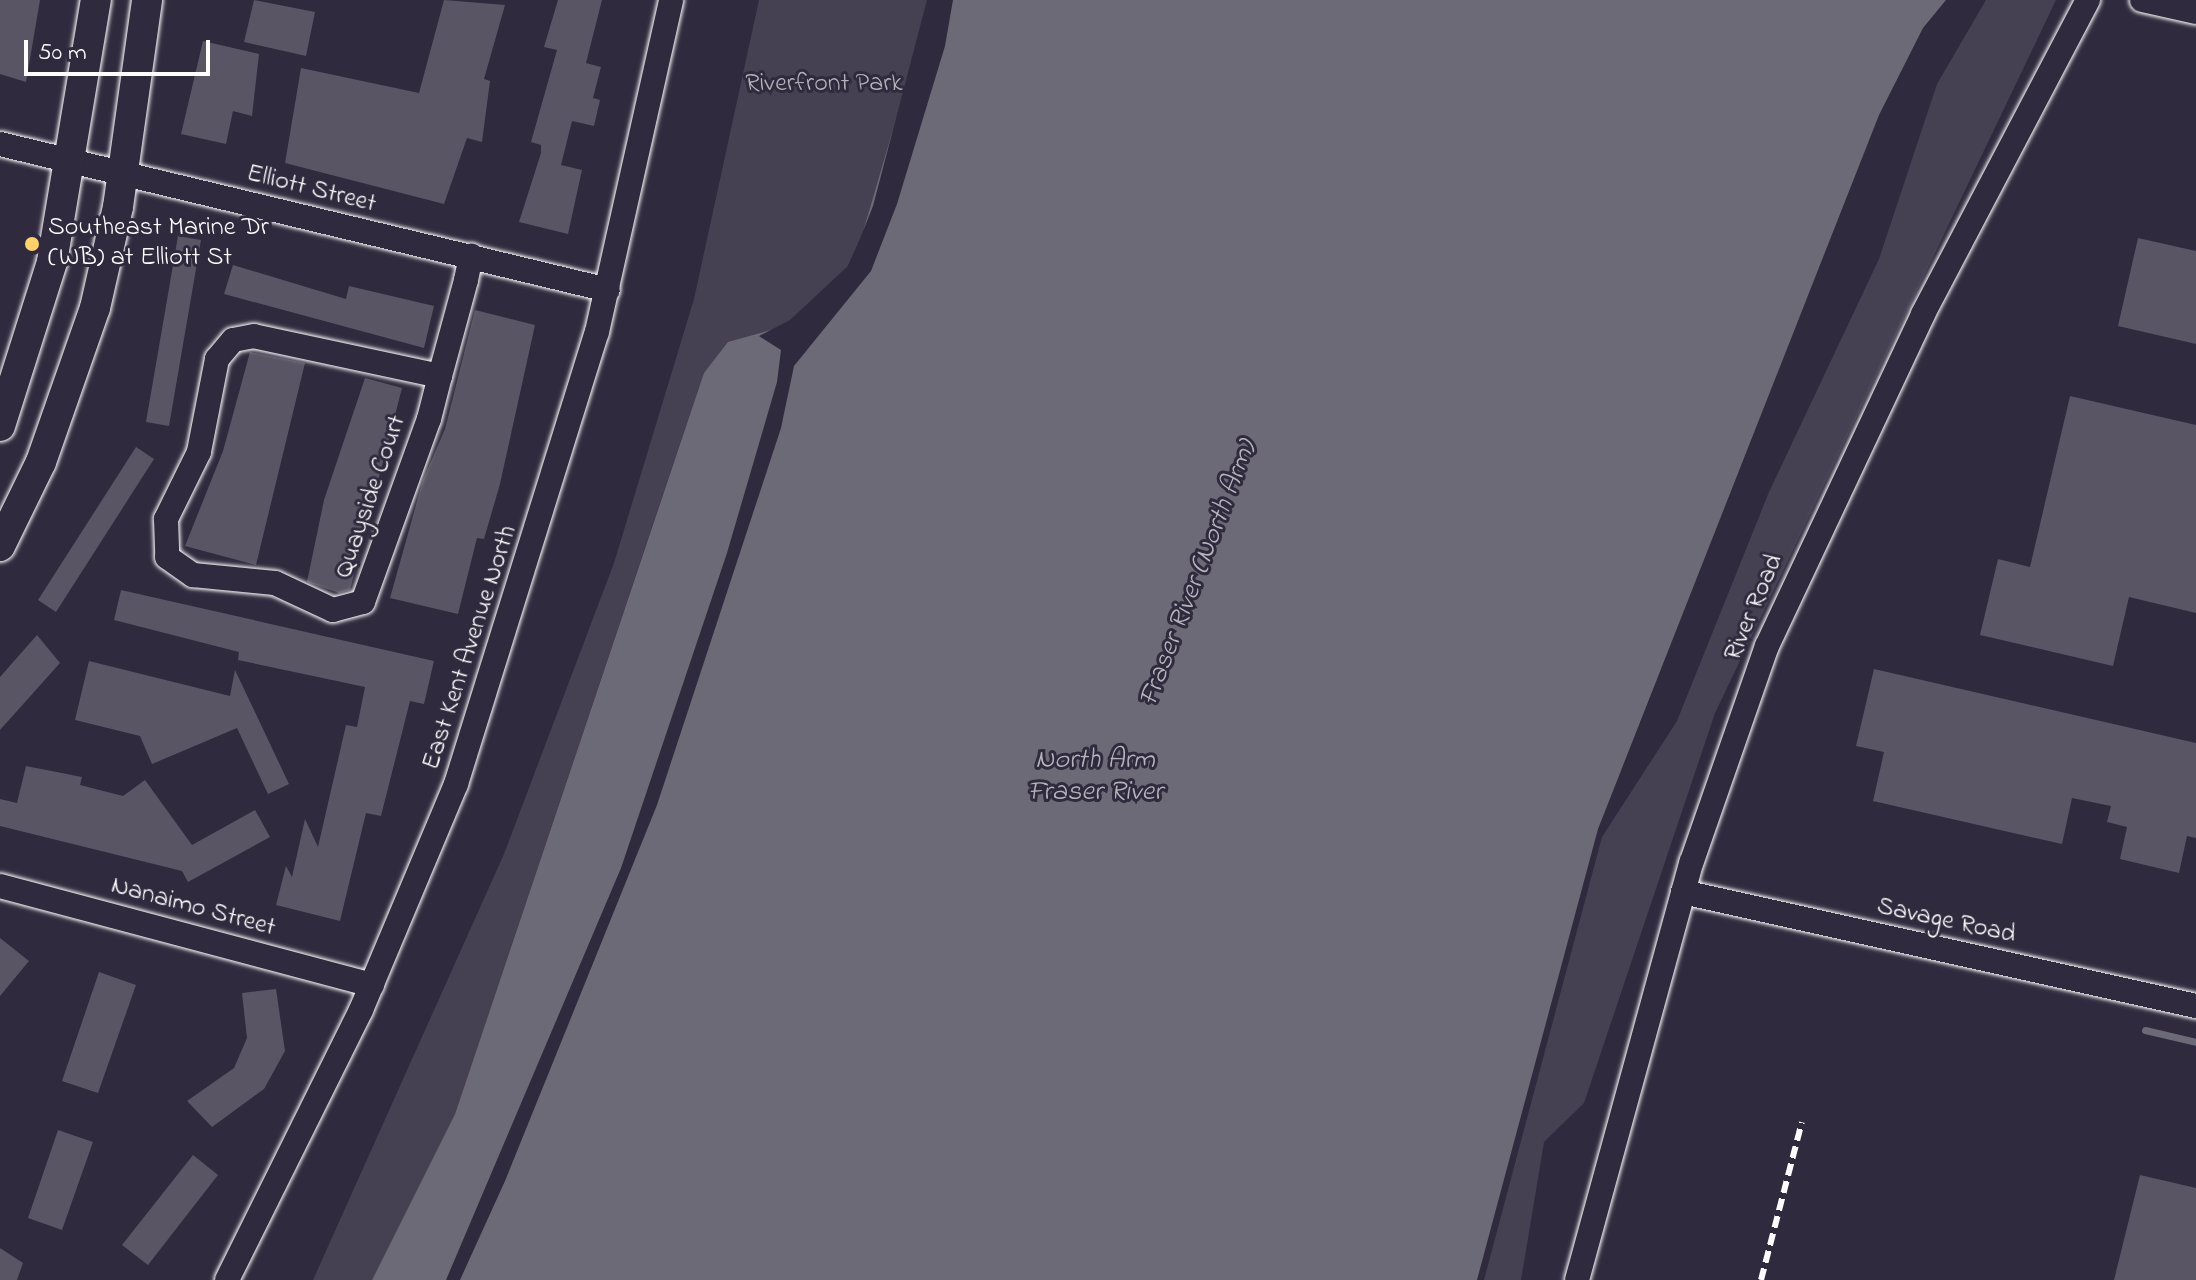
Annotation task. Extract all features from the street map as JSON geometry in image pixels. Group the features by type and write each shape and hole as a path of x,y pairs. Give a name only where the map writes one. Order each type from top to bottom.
{"main road":[{"path":"0,426 39,313 71,161 96,0"},
{"path":"0,546 71,383 123,173 147,0"}],"street":[{"name":"East Kent Avenue North","path":"227,1280 372,985 456,784 529,566 608,290 671,0"},
{"name":"River Road","path":"1577,1280 1683,892 1767,646 1837,491 2088,0"},
{"path":"2142,0 2196,12"},
{"name":"Elliott Street","path":"0,144 608,290"},
{"name":"Quayside Court","path":"440,376 254,336 233,340 217,359 199,452 166,519 167,557 193,575 275,583 322,608 354,609 375,584 393,504 440,376 471,256"},
{"name":"Nanaimo Street","path":"0,886 372,985"},
{"name":"Savage Road","path":"1683,892 2196,1006"}],"green space":[{"name":"Riverfront Park","path":"759,0 931,0 875,206 449,1144 689,417 455,1114 372,1280 313,1280 504,854 614,563 694,299"},
{"path":"1986,0 2056,0 1715,713 1584,1103 1544,1142 1521,1280 1484,1280 1602,837 1677,721 1769,492 1879,259 1937,84"}],"water":[{"name":"North Arm Fraser River","path":"931,0 1946,0 1923,28 1879,115 1598,829 1477,1280 372,1280 455,1114 704,373 728,342 792,324 853,266"}],"pier":[{"path":"927,0 953,0 945,46 897,204 871,271 794,366 781,428 657,805 505,1181 460,1280 446,1280 621,868 727,553 777,382 781,350 759,336 790,320 850,264 873,206"}],"building":[{"path":"0,0 40,0 26,82 0,74"},
{"path":"254,0 315,12 306,56 244,42"},
{"path":"444,0 505,5 484,79 490,81 482,142 467,138 444,204 285,163 301,68 419,93"},
{"path":"558,0 602,0 586,63 601,67 593,98 600,100 594,126 572,121 561,165 582,170 568,234 519,222 541,153 541,145 531,142 557,50 544,47"},
{"path":"203,41 259,54 252,116 233,111 226,144 181,134"},
{"path":"178,236 201,240 169,426 146,422"},
{"path":"2138,238 2196,251 2196,344 2118,326"},
{"path":"233,265 346,299 349,286 434,306 424,348 224,294"},
{"path":"475,310 535,325 500,484 484,539 477,538 458,614 390,598 423,480 445,429"},
{"path":"250,352 305,363 256,565 185,546 223,451"},
{"path":"365,378 402,388 350,590 339,593 307,582 324,500"},
{"path":"2070,396 2196,425 2196,613 2129,597 2113,666 1980,635 1998,559 2030,567"},
{"path":"136,447 154,459 56,612 38,600"},
{"path":"121,590 434,661 424,704 410,701 381,816 366,813 340,921 276,905 286,866 292,877 305,819 318,847 346,725 357,727 365,687 238,660 239,652 114,620"},
{"path":"37,635 60,663 0,730 0,677"},
{"path":"89,661 230,696 235,670 289,784 268,794 237,728 152,764 140,736 75,720"},
{"path":"1874,669 2196,743 2196,838 2187,836 2179,873 2120,859 2127,827 2107,822 2111,806 2072,798 2062,844 1873,801 1884,752 1856,746"},
{"path":"26,766 82,777 80,785 123,796 145,780 192,845 255,810 270,837 188,882 182,871 0,826 0,799 17,803"},
{"path":"0,938 29,961 0,996"},
{"path":"99,972 136,985 98,1093 62,1081"},
{"path":"276,989 285,1051 264,1089 212,1127 187,1101 234,1068 247,1038 242,993"},
{"path":"58,1130 93,1142 62,1230 28,1218"},
{"path":"193,1155 218,1175 148,1265 122,1245"},
{"path":"2140,1175 2196,1188 2196,1280 2114,1280"},
{"path":"0,1248 23,1263 17,1280 0,1280"}],"waterway":[{"path":"2145,1030 2196,1042"}],"railway":[{"path":"1761,1280 1802,1122"}],"place":[{"name":"Southeast Marine Dr (WB) at Elliott St","path":"32,244"}],"water label":[{"name":"Fraser River (North Arm)","path":"1199,574"}]}
